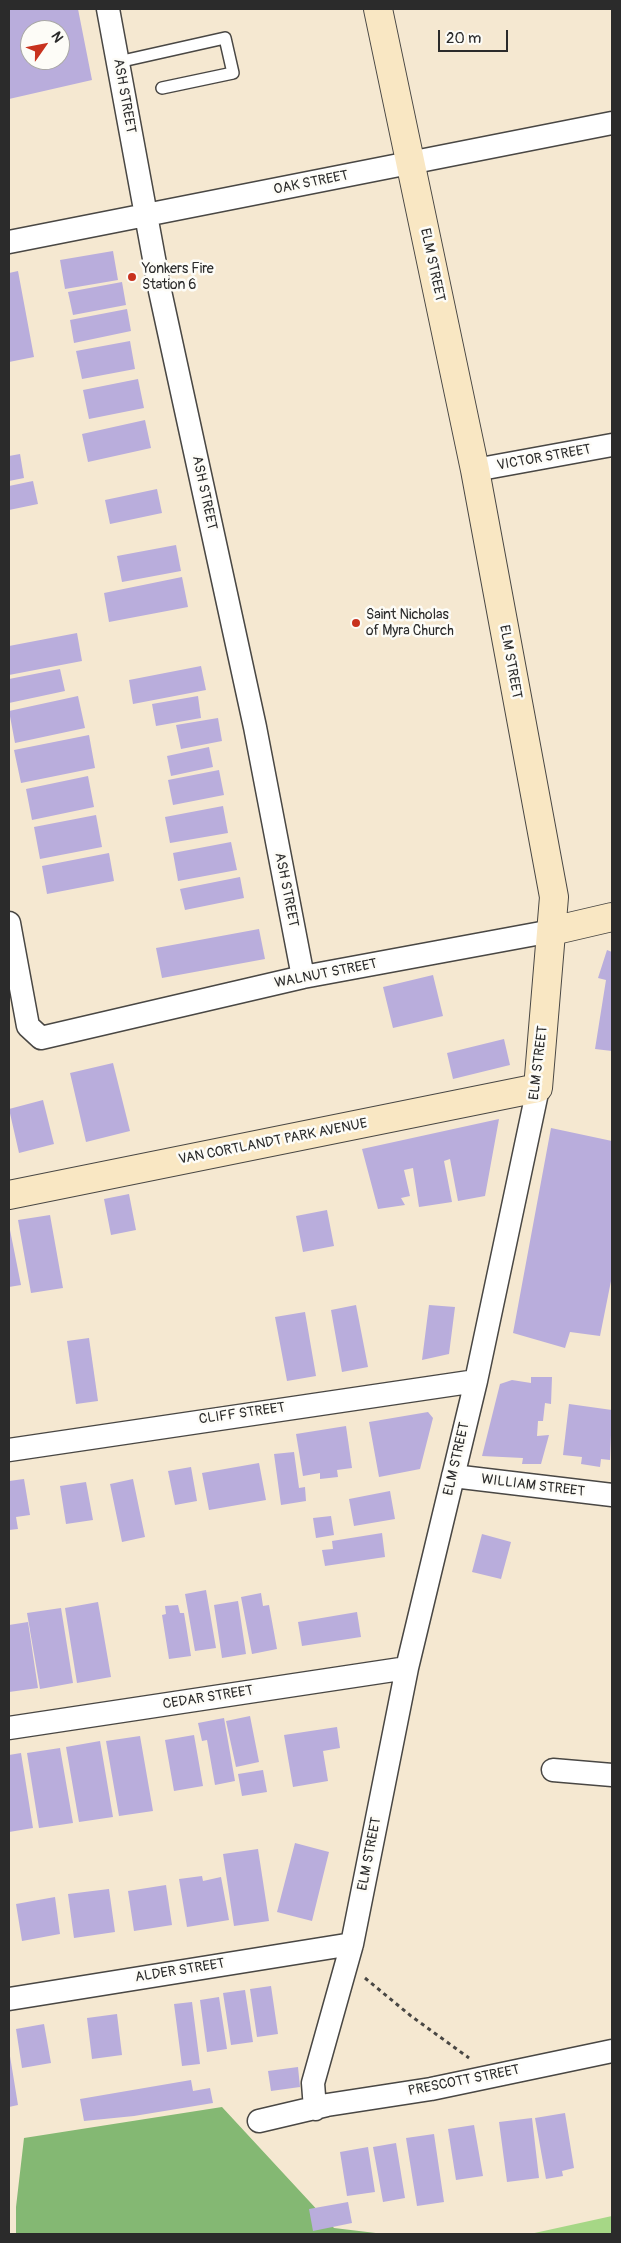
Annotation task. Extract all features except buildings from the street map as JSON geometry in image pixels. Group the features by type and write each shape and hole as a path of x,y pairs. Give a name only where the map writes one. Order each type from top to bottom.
{"street":[{"name":"ASH STREET","path":"108,9 160,291 255,727 304,977"},
{"name":"ELM STREET","path":"315,2109 313,2083 349,1954 407,1668 476,1381 538,1088 554,897 475,470 378,9"},
{"name":"OAK STREET","path":"9,242 612,123"},
{"name":"VICTOR STREET","path":"475,470 612,445"},
{"name":"WALNUT STREET","path":"9,923 28,1026 41,1038 304,977 552,931 612,917"},
{"name":"VAN CORTLANDT PARK AVENUE","path":"9,1195 538,1088"},
{"name":"CLIFF STREET","path":"9,1450 476,1381"},
{"name":"WILLIAM STREET","path":"453,1476 612,1495"},
{"name":"CEDAR STREET","path":"9,1728 407,1668"},
{"path":"553,1770 612,1775"},
{"name":"ALDER STREET","path":"9,1999 349,1954"},
{"name":"PRESCOTT STREET","path":"259,2121 327,2105 431,2089 612,2051"}],"lane":[{"path":"118,62 225,38 233,73 162,88"}],"path":[{"path":"349,1954 411,2016 494,2076"}],"green space":[{"path":"222,2107 334,2228 384,2234 16,2234 16,2207 24,2138"},
{"path":"612,2216 612,2234 530,2234"}],"place":[{"name":"Yonkers Fire Station 6","path":"132,277"},
{"name":"Saint Nicholas of Myra Church","path":"356,623"}]}
